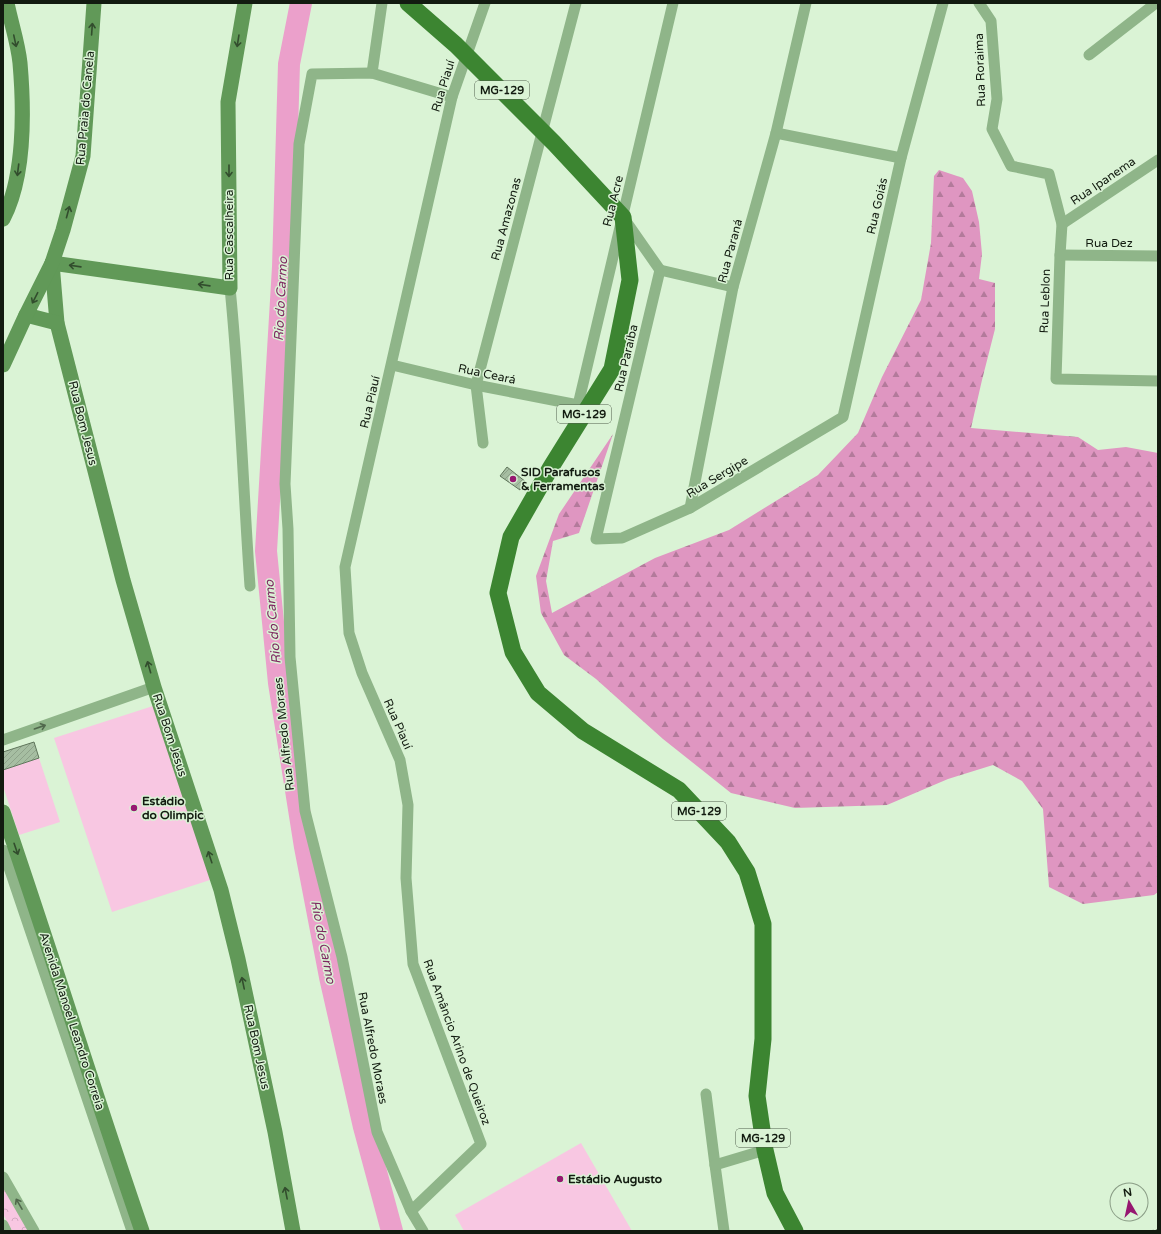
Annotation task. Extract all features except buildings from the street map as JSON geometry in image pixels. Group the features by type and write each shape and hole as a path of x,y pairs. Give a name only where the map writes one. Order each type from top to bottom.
{"main road":[{"name":"MG-129","path":"410,5 456,44 554,143 622,217 630,280 612,369 551,467 511,537 498,593 513,652 538,693 583,731 679,790 728,842 747,872 763,924 763,1039 757,1096 765,1150 775,1193 795,1231"}],"street":[{"path":"3,219 8,209 17,175 22,122 20,62 7,3"},
{"name":"Rua Praia do Canela","path":"3,365 52,263 63,230 83,156 94,3"},
{"name":"Rua Cascalheira","path":"52,263 230,288 228,102 245,3"},
{"path":"382,3 372,73 452,97"},
{"name":"Rua Piauí","path":"408,805 400,760 362,673 349,633 345,567 452,97 485,3"},
{"name":"Rua Amazonas","path":"483,442 476,386 576,3"},
{"name":"Rua Acre","path":"578,405 673,3"},
{"name":"Rua Paraná","path":"690,508 734,287 776,133 806,3"},
{"name":"Rua Goiás","path":"843,417 901,158 943,3"},
{"name":"Rua Roraima","path":"979,3 992,21 996,99 992,129 1011,166 1049,174 1062,224"},
{"path":"1089,55 1156,3"},
{"name":"Rua Alfredo Moraes","path":"372,73 312,74 299,144 285,484 288,529 290,657 305,811 342,956 377,1132 411,1211 423,1231"},
{"path":"776,133 901,158"},
{"name":"Rua Ipanema","path":"1062,224 1158,160"},
{"path":"622,217 660,270 734,287"},
{"name":"Rua Leblon","path":"1062,224 1056,379 1158,381"},
{"name":"Rua Dez","path":"1060,255 1158,256"},
{"name":"Rua Bom Jesus","path":"52,263 57,323 123,580 154,687 221,890 240,966 275,1132 293,1231"},
{"name":"Rua Paraíba","path":"596,539 660,270"},
{"path":"230,288 236,350 241,458 250,586"},
{"path":"26,315 57,323"},
{"name":"Rua Ceará","path":"392,365 476,386 578,405"},
{"name":"Rua Sergipe","path":"596,539 622,538 690,508 843,417"},
{"path":"3,740 154,687"},
{"name":"Rua Amâncio Arino de Queiroz","path":"408,805 406,878 413,964 481,1144 411,1211"},
{"name":"Avenida Manoel Leandro Correia","path":"3,812 34,902 116,1158 142,1231"},
{"path":"3,850 132,1231"},
{"path":"706,1094 724,1231"},
{"path":"715,1165 765,1150"},
{"path":"3,1177 34,1231"},
{"path":"3,1225 6,1231"}],"path":[{"path":"1152,1231 1158,1230"}],"green space":[{"path":"939,170 963,178 972,191 979,222 982,254 979,279 995,283 995,329 971,428 1078,437 1098,450 1126,447 1158,453 1158,892 1154,895 1083,904 1049,887 1043,809 1022,781 993,765 948,779 887,805 795,808 731,793 663,739 596,679 564,655 541,613 536,576 559,514 613,434 579,533 553,541 546,581 552,613 655,558 729,530 818,475 858,433 882,377 921,300 931,243 934,176"},
{"name":"Estádio do Olimpic","path":"156,705 213,879 112,912 54,738"},
{"path":"39,758 60,822 19,835 3,786 3,770"},
{"name":"Estádio Augusto","path":"581,1143 632,1231 464,1231 455,1215"},
{"path":"3,1185 28,1231 12,1231 3,1214"}],"waterway":[{"name":"Rio do Carmo","path":"301,3 289,64 283,267 266,551 279,683 305,847 330,977 364,1127 392,1231"}],"place":[{"name":"SID Parafusos & Ferramentas","path":"513,479"},
{"name":"Estádio do Olimpic","path":"134,808"},
{"name":"Estádio Augusto","path":"560,1179"}]}
